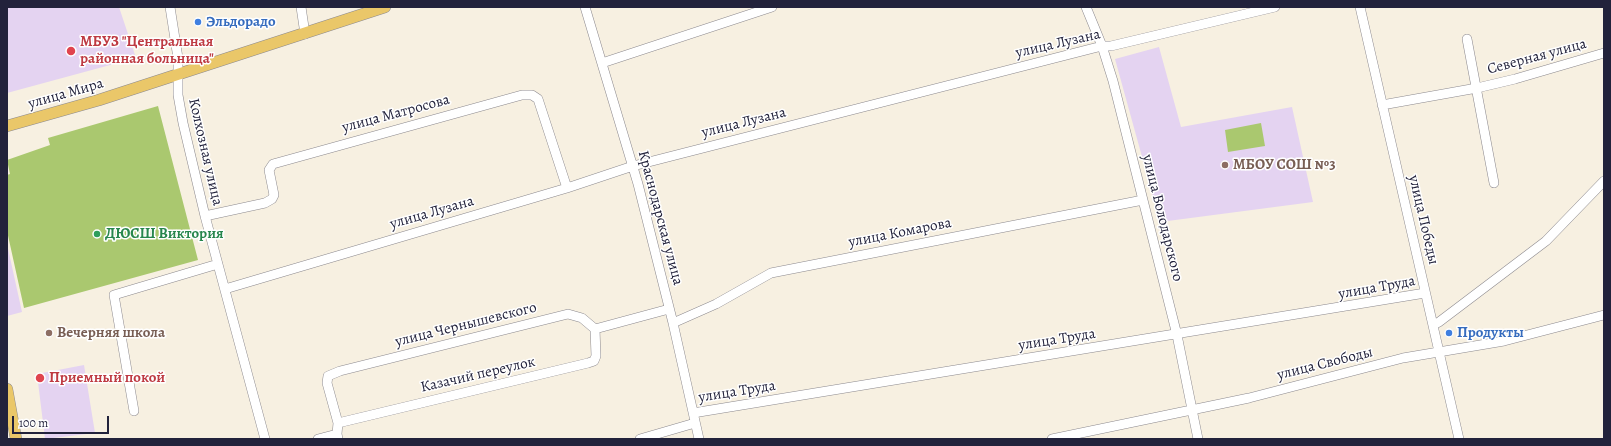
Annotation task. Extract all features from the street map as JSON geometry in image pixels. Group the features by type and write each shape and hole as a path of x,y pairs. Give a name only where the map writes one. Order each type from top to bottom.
{"main road":[{"name":"улица Мира","path":"7,126 99,100 385,7"},
{"path":"7,389 16,439"}],"street":[{"name":"Колхозная улица","path":"170,7 178,58 178,95 182,123 205,216 265,439"},
{"path":"301,7 305,34"},
{"name":"Краснодарская улица","path":"585,7 633,166 673,323 698,439"},
{"path":"602,63 772,7"},
{"name":"улица Володарского","path":"1086,7 1102,46 1113,81 1177,335 1198,439"},
{"name":"улица Лузана","path":"225,289 567,188 633,166 1102,46 1111,46 1275,7"},
{"name":"улица Победы","path":"1360,7 1459,439"},
{"name":"Северная улица","path":"1467,39 1494,183"},
{"name":"Северная улица","path":"1382,105 1477,88 1604,53"},
{"name":"улица Матросова","path":"205,216 265,203 272,199 274,195 269,170 273,164 522,95 532,94 538,100 567,188"},
{"path":"1433,325 1546,241 1600,186 1604,180"},
{"name":"улица Комарова","path":"673,323 716,304 771,273 1143,200"},
{"path":"134,411 114,294 218,264"},
{"name":"улица Труда","path":"693,413 1177,335 1425,293"},
{"path":"596,329 669,309"},
{"name":"улица Чернышевского","path":"338,436 338,423 327,383 328,376 340,371 568,314 582,318 596,329"},
{"name":"улица Свободы","path":"1052,439 1249,398 1404,358 1504,341 1604,315"},
{"name":"Казачий переулок","path":"338,423 594,361 596,356 596,329"},
{"name":"улица Труда","path":"640,439 695,423"},
{"path":"318,439 338,436"}],"shaded area":[{"name":"МБУЗ \"Центральная районная больница\"","path":"7,7 119,7 136,58 7,93"},
{"name":"МБОУ СОШ №3","path":"1159,47 1181,127 1292,107 1313,202 1160,222 1115,59"},
{"path":"7,244 22,312 7,316"},
{"path":"84,365 95,433 45,439 37,374"}],"green space":[{"path":"158,106 198,260 24,308 7,231 7,175 10,174 7,160 50,145 48,138"},
{"path":"1261,123 1265,146 1228,152 1225,130"}],"place":[{"name":"Эльдорадо","path":"198,22"},
{"name":"МБУЗ \"Центральная районная больница\"","path":"71,51"},
{"name":"МБОУ СОШ №3","path":"1225,165"},
{"name":"ДЮСШ Виктория","path":"97,234"},
{"name":"Вечерняя школа","path":"49,333"},
{"name":"Продукты","path":"1449,333"},
{"name":"Приемный покой","path":"40,378"}]}
